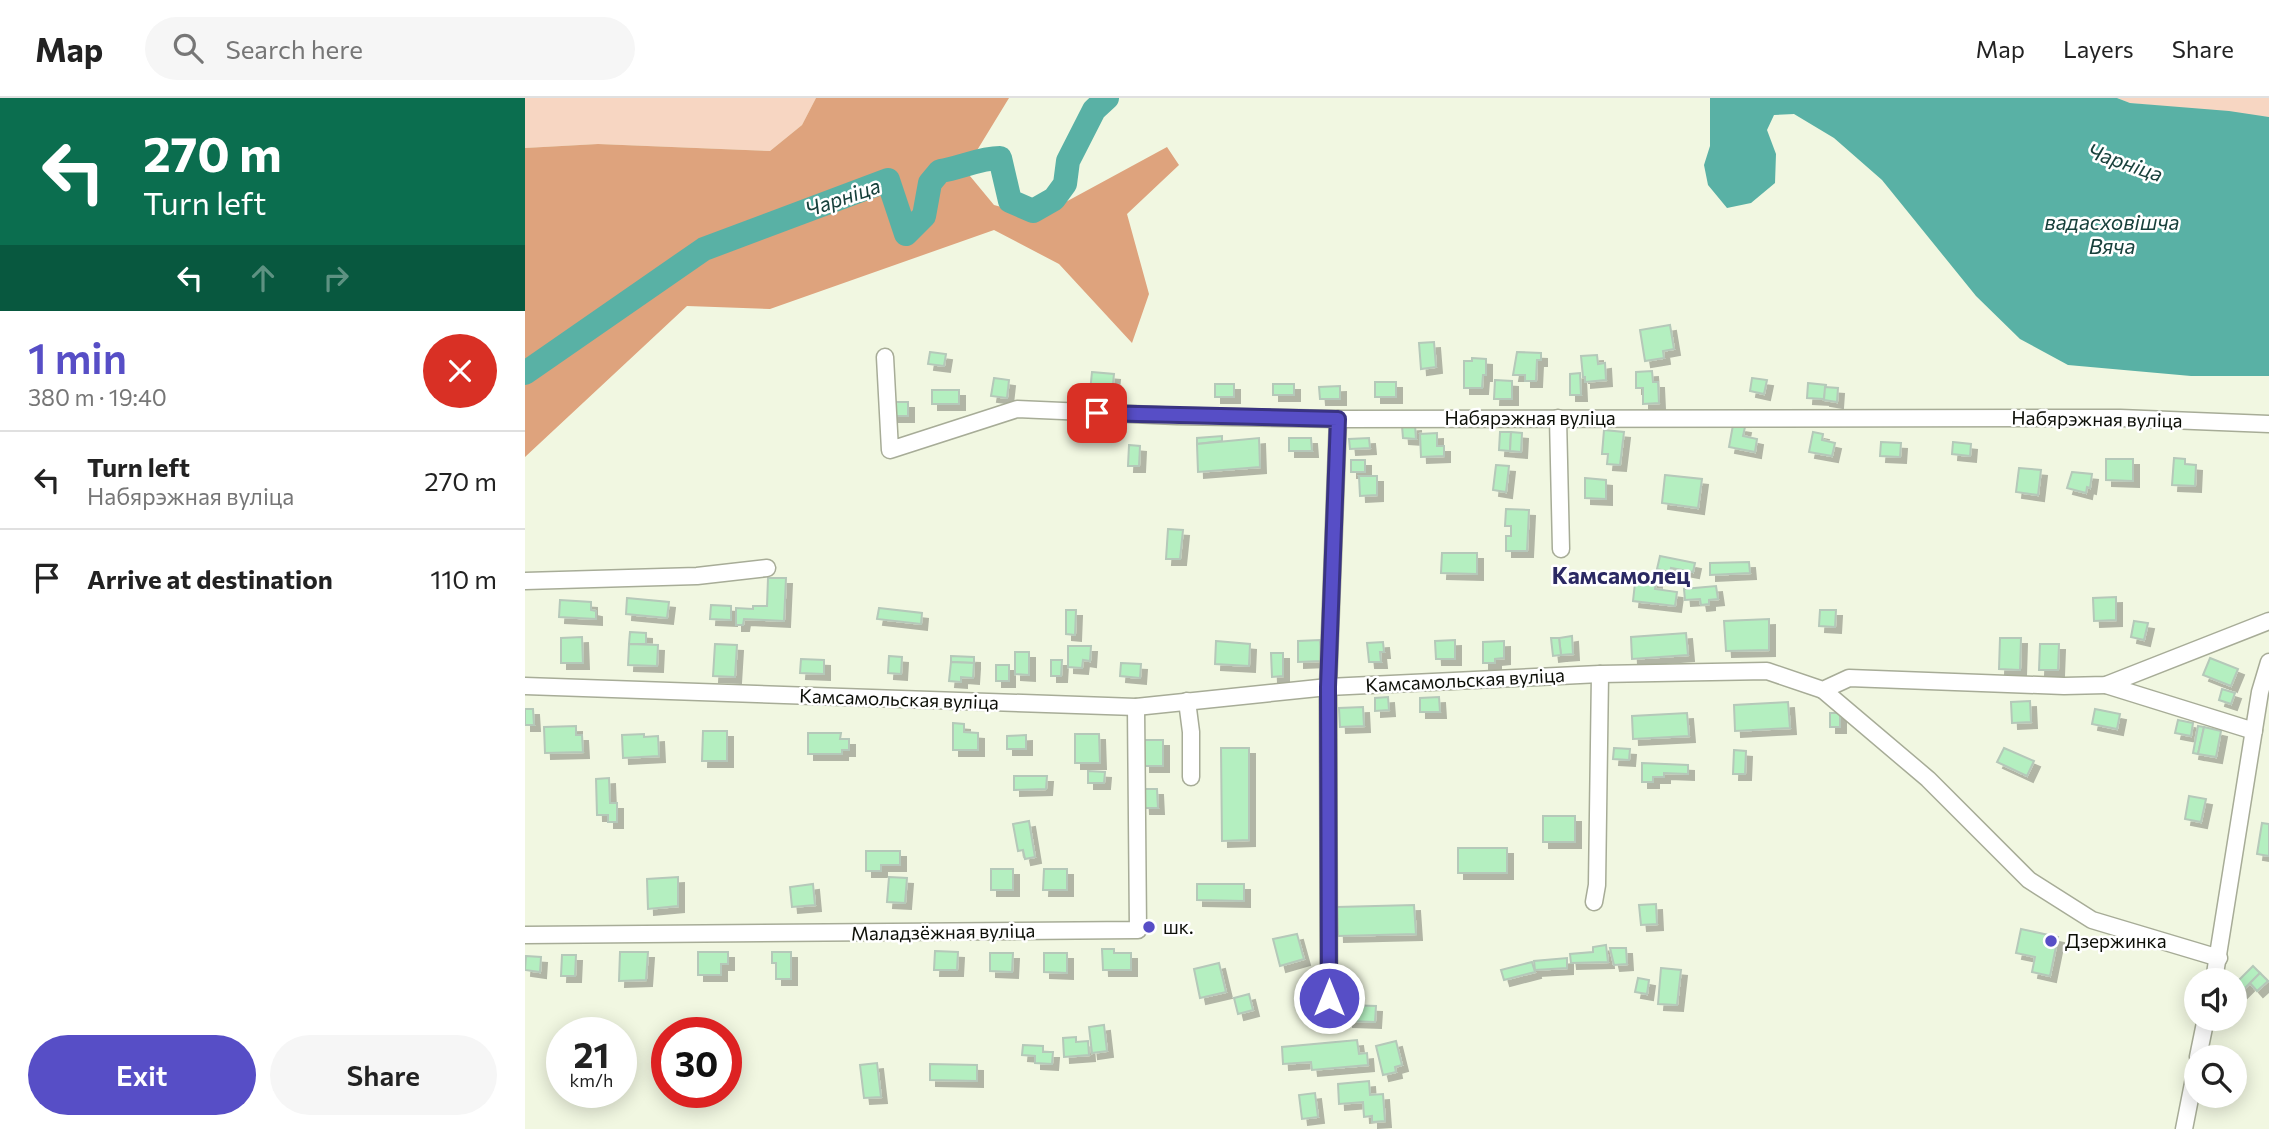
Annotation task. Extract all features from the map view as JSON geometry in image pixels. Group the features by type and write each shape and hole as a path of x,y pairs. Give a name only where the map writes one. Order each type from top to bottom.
{"street":[{"name":"Набярэжная вуліца","path":"885,356 890,450 1017,409 1338,419 2120,418 2269,424"},
{"path":"1558,418 1561,549"},
{"path":"1329,998 1328,687 1338,419"},
{"path":"525,581 697,576 767,568"},
{"path":"2106,685 2269,621"},
{"path":"2217,968 2260,692 2269,662"},
{"name":"Камсамольская вуліца","path":"525,686 1136,706 1328,687 1600,674 1767,671 1823,690"},
{"path":"1594,902 1597,885 1600,674"},
{"path":"2219,958 2092,920 2029,880 1928,779 1823,690 1849,678 2064,686 2106,685 2254,731"},
{"path":"1187,701 1191,732 1191,778"},
{"name":"Маладзёжная вуліца","path":"525,935 1137,930 1136,706"},
{"path":"2184,1129 2188,1108"}],"shaded area":[{"path":"525,98 816,98 802,125 770,151 598,144 525,148"},
{"path":"816,98 1009,98 965,170 994,205 1038,217 1167,147 1179,165 1127,214 1149,294 1132,343 1059,264 994,230 770,309 687,306 525,457 525,148 598,144 770,151 802,125"},
{"path":"2117,98 2269,98 2269,117 2130,103"}],"water":[{"name":"вадасховішча Вяча","path":"1710,98 2117,98 2130,103 2269,117 2269,376 2191,376 2068,365 2020,339 1976,296 1882,180 1834,138 1794,114 1774,115 1767,130 1776,154 1775,183 1751,203 1727,208 1708,185 1704,165 1710,146"}],"building":[{"path":"1670,325 1674,349 1663,351 1664,358 1645,361 1640,330"},
{"path":"1434,342 1436,367 1421,369 1419,343"},
{"path":"930,352 946,354 944,366 928,364"},
{"path":"1517,352 1541,353 1541,360 1537,360 1536,381 1525,381 1525,375 1513,375"},
{"path":"1597,355 1598,364 1605,363 1606,380 1585,382 1581,356"},
{"path":"1472,358 1486,359 1486,375 1483,375 1482,388 1464,388 1464,361 1472,361"},
{"path":"1652,371 1653,382 1658,382 1659,403 1643,404 1643,388 1636,388 1636,372"},
{"path":"1092,372 1114,374 1112,393 1090,392"},
{"path":"1580,373 1581,395 1570,395 1570,374"},
{"path":"994,378 1009,380 1007,398 991,396"},
{"path":"1752,378 1767,380 1764,394 1750,391"},
{"path":"1495,380 1512,381 1512,399 1494,399"},
{"path":"1375,382 1396,382 1396,397 1375,397"},
{"path":"1808,383 1826,385 1824,399 1807,398"},
{"path":"1215,384 1234,384 1234,397 1215,397"},
{"path":"1273,384 1294,384 1294,395 1273,395"},
{"path":"1340,386 1340,399 1320,399 1319,387"},
{"path":"1825,387 1838,388 1837,402 1824,400"},
{"path":"932,390 959,390 959,404 932,404"},
{"path":"891,402 908,402 908,416 890,416"},
{"path":"1415,425 1416,439 1403,438 1402,426"},
{"path":"1733,425 1745,427 1743,436 1757,439 1755,452 1729,447"},
{"path":"1604,430 1624,432 1620,465 1607,464 1608,454 1602,454"},
{"path":"1500,432 1511,432 1510,451 1499,450"},
{"path":"1511,432 1522,433 1521,452 1510,451"},
{"path":"1813,432 1823,434 1822,440 1835,443 1832,456 1809,452"},
{"path":"1437,433 1437,446 1444,446 1444,456 1421,457 1420,434"},
{"path":"1222,436 1222,441 1197,444 1197,438"},
{"path":"1259,438 1260,467 1198,472 1197,444"},
{"path":"1289,438 1311,438 1312,451 1289,451"},
{"path":"1369,438 1370,448 1350,449 1349,439"},
{"path":"1881,442 1901,443 1900,457 1880,456"},
{"path":"1953,442 1971,444 1970,456 1952,454"},
{"path":"1129,445 1140,446 1139,466 1128,466"},
{"path":"2174,458 2185,459 2185,464 2196,465 2195,486 2172,485"},
{"path":"2106,459 2133,459 2133,481 2106,480"},
{"path":"1351,460 1365,460 1365,472 1351,472"},
{"path":"1496,465 1509,466 1506,492 1493,490"},
{"path":"2019,468 2041,470 2038,495 2016,492"},
{"path":"2072,472 2092,474 2090,488 2087,487 2086,493 2067,488"},
{"path":"1665,475 1702,479 1698,508 1662,503"},
{"path":"1359,476 1377,476 1377,495 1360,496"},
{"path":"1585,478 1606,480 1606,499 1585,498"},
{"path":"1506,509 1529,510 1527,551 1506,551 1506,536 1511,536 1511,526 1505,526"},
{"path":"1168,529 1183,530 1180,559 1166,559"},
{"path":"1442,553 1477,553 1477,574 1441,573"},
{"path":"1660,556 1695,563 1693,572 1671,568 1670,572 1657,569"},
{"path":"1749,562 1750,573 1710,575 1710,563"},
{"path":"768,578 786,578 784,621 744,619 743,625 736,625 736,608 767,606"},
{"path":"1646,580 1656,581 1655,589 1677,592 1675,606 1633,601 1635,583 1645,584"},
{"path":"1716,586 1718,599 1709,600 1709,604 1701,605 1700,599 1685,600 1684,589"},
{"path":"2116,597 2116,620 2094,621 2093,598"},
{"path":"627,598 669,602 667,618 626,614"},
{"path":"560,600 591,602 591,610 596,611 596,619 559,617"},
{"path":"711,605 731,606 731,620 710,619"},
{"path":"879,608 922,613 921,624 877,619"},
{"path":"1066,610 1076,610 1075,635 1066,634"},
{"path":"1820,610 1836,610 1835,627 1819,626"},
{"path":"1769,619 1769,650 1726,651 1724,621"},
{"path":"2134,621 2148,623 2144,640 2131,637"},
{"path":"630,632 646,633 646,644 629,644"},
{"path":"1686,633 1688,655 1632,659 1631,637"},
{"path":"1572,636 1573,654 1561,655 1559,638"},
{"path":"582,637 583,663 561,663 561,638"},
{"path":"1551,638 1559,638 1561,655 1553,656"},
{"path":"2000,638 2021,638 2020,670 1999,669"},
{"path":"1320,640 1321,661 1298,662 1298,641"},
{"path":"1455,640 1455,659 1436,659 1435,641"},
{"path":"1216,641 1250,644 1249,666 1215,664"},
{"path":"1504,641 1504,658 1495,659 1495,663 1483,663 1483,642"},
{"path":"1383,642 1381,662 1369,662 1367,643"},
{"path":"629,644 658,645 657,666 628,665"},
{"path":"715,644 737,645 735,677 713,676"},
{"path":"2040,644 2059,644 2058,670 2039,670"},
{"path":"1068,646 1091,646 1090,661 1083,660 1082,668 1068,667"},
{"path":"1015,652 1029,652 1029,675 1015,674"},
{"path":"1271,653 1283,653 1283,676 1272,677"},
{"path":"889,656 902,657 901,674 888,673"},
{"path":"951,656 974,657 974,663 951,662"},
{"path":"2210,658 2238,669 2231,686 2203,675"},
{"path":"801,659 824,660 824,674 800,673"},
{"path":"1051,660 1062,660 1061,676 1051,676"},
{"path":"951,662 974,663 973,678 961,677 961,682 949,681"},
{"path":"1121,663 1141,664 1140,678 1120,676"},
{"path":"996,665 1009,665 1009,681 996,681"},
{"path":"2222,689 2235,693 2231,704 2219,700"},
{"path":"1388,697 1389,710 1375,711 1375,698"},
{"path":"1439,697 1440,712 1420,712 1420,698"},
{"path":"2030,701 2031,722 2012,723 2011,702"},
{"path":"1788,702 1790,728 1735,731 1734,705"},
{"path":"1363,707 1364,726 1340,727 1339,708"},
{"path":"525,709 533,709 534,725 525,725"},
{"path":"2095,709 2120,714 2117,729 2092,724"},
{"path":"1687,713 1689,736 1633,739 1632,716"},
{"path":"1830,713 1840,713 1840,727 1830,727"},
{"path":"2178,720 2193,723 2191,736 2175,733"},
{"path":"953,723 964,724 964,732 978,733 978,750 953,750"},
{"path":"576,726 576,735 582,735 583,752 545,753 544,727"},
{"path":"2198,726 2204,727 2198,754 2193,753"},
{"path":"2204,727 2221,731 2216,757 2198,754"},
{"path":"703,731 727,731 727,761 702,761"},
{"path":"808,733 841,733 840,739 849,739 849,750 842,750 842,754 808,754"},
{"path":"644,734 644,737 658,736 659,756 623,758 622,735"},
{"path":"1075,734 1099,734 1100,763 1075,763"},
{"path":"1026,735 1026,749 1007,749 1007,736"},
{"path":"1144,740 1163,740 1163,766 1144,766"},
{"path":"1221,748 1249,748 1249,840 1222,841"},
{"path":"1614,748 1630,749 1629,760 1613,759"},
{"path":"2004,748 2034,761 2027,776 1997,762"},
{"path":"1734,750 1746,751 1745,774 1733,774"},
{"path":"1642,763 1688,765 1688,774 1664,773 1664,777 1653,777 1653,782 1642,782"},
{"path":"1088,771 1105,772 1104,783 1088,783"},
{"path":"1014,776 1047,776 1046,789 1014,790"},
{"path":"609,778 610,803 617,803 617,822 608,822 608,815 597,815 596,779"},
{"path":"1143,789 1157,789 1158,808 1144,808"},
{"path":"2189,796 2206,799 2201,822 2185,819"},
{"path":"1543,816 1575,816 1575,842 1543,842"},
{"path":"1029,821 1035,857 1025,859 1023,850 1018,851 1013,824"},
{"path":"2262,823 2269,824 2269,856 2257,854"},
{"path":"1458,848 1507,848 1507,873 1458,873"},
{"path":"866,851 900,851 900,865 881,865 881,871 866,871"},
{"path":"991,869 1013,869 1013,890 991,890"},
{"path":"1044,869 1067,869 1067,890 1043,890"},
{"path":"678,877 678,906 648,909 647,879"},
{"path":"889,877 907,878 905,903 887,902"},
{"path":"813,884 815,905 792,907 790,887"},
{"path":"1197,884 1244,884 1244,901 1197,900"},
{"path":"1656,904 1657,924 1641,925 1639,905"},
{"path":"1414,905 1416,934 1338,936 1337,907"},
{"path":"2021,929 2058,937 2050,976 2032,972 2035,957 2016,953"},
{"path":"1297,934 1304,959 1280,966 1273,939"},
{"path":"1606,945 1608,962 1571,963 1570,954 1593,952 1593,947"},
{"path":"1610,948 1626,948 1627,964 1614,965"},
{"path":"1102,949 1114,949 1114,953 1131,953 1131,970 1103,970"},
{"path":"935,951 958,952 957,970 934,970"},
{"path":"620,952 648,952 646,980 619,981"},
{"path":"698,952 728,952 728,964 721,964 721,975 698,975"},
{"path":"772,952 791,952 791,979 776,979 776,963 772,963"},
{"path":"990,953 1013,953 1012,972 990,971"},
{"path":"1044,953 1067,953 1067,973 1044,972"},
{"path":"562,955 576,955 575,976 561,976"},
{"path":"526,956 541,957 540,972 525,970"},
{"path":"1567,958 1567,968 1535,970 1534,961"},
{"path":"1532,962 1535,972 1504,980 1501,970"},
{"path":"1219,963 1226,992 1200,998 1194,969"},
{"path":"2253,966 2260,973 2247,986 2247,972"},
{"path":"1661,968 1681,970 1677,1005 1658,1004"},
{"path":"2260,973 2268,981 2257,991 2250,983"},
{"path":"1638,978 1649,980 1647,994 1635,992"},
{"path":"1249,994 1253,1010 1238,1014 1234,998"},
{"path":"1347,1005 1376,1006 1375,1022 1347,1021"},
{"path":"1104,1025 1107,1051 1092,1053 1089,1027"},
{"path":"1076,1037 1076,1042 1088,1041 1089,1055 1064,1057 1063,1038"},
{"path":"1357,1040 1359,1054 1367,1053 1368,1065 1312,1070 1311,1062 1283,1064 1282,1047"},
{"path":"1396,1041 1402,1065 1395,1067 1396,1072 1383,1075 1376,1046"},
{"path":"1023,1045 1043,1046 1043,1052 1053,1052 1052,1064 1035,1063 1035,1056 1022,1055"},
{"path":"877,1063 881,1097 864,1098 860,1065"},
{"path":"930,1064 977,1065 977,1081 930,1080"},
{"path":"1369,1081 1370,1095 1383,1094 1385,1121 1372,1122 1372,1116 1364,1117 1363,1102 1339,1104 1338,1084"},
{"path":"1315,1093 1318,1117 1302,1119 1299,1095"}],"waterway":[{"name":"Чарніца","path":"525,373 704,249 888,180 906,234 924,216 930,183 940,171 985,160 1000,158 1010,201 1033,211 1054,199 1065,184 1068,161 1094,110 1107,98"}],"place":[{"name":"шк.","path":"1149,927"},
{"name":"Дзержинка","path":"2051,941"}],"district":[{"name":"Камсамолец","path":"1621,576"}],"route":[{"path":"1097,413 1338,419 1328,687 1329,998"}]}
